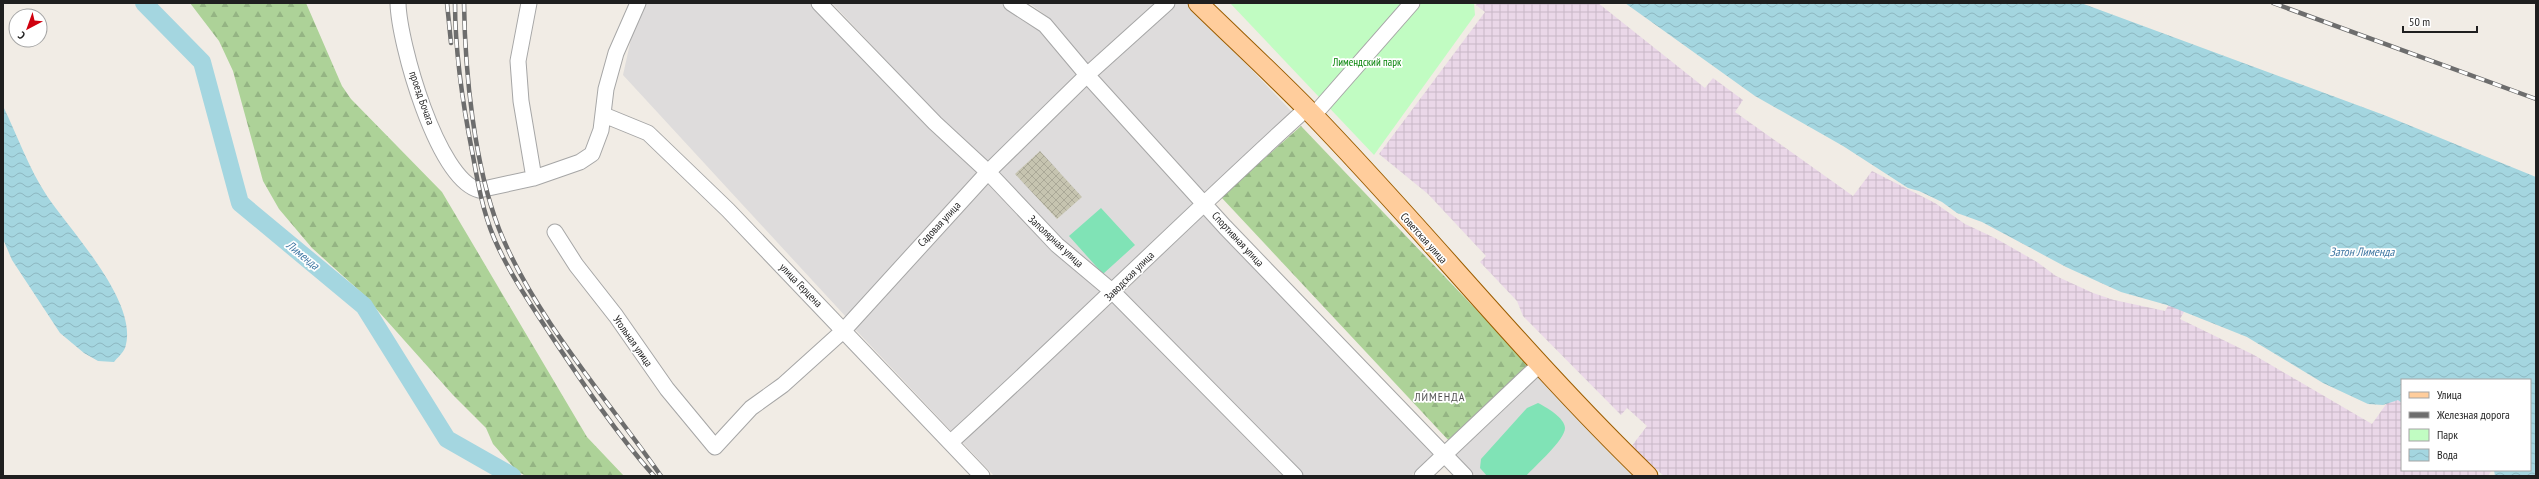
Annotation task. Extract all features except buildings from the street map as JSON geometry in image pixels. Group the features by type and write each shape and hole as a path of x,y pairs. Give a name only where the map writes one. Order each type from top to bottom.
{"main road":[{"name":"Советская улица","path":"1198,3 1310,112 1539,365 1600,430 1648,476"}],"street":[{"name":"проезд Бочага","path":"398,3 402,31 423,106 446,157 467,185 479,190 534,178"},
{"path":"529,3 518,60 521,100 534,178 587,158 598,142 604,115 606,89 616,53 638,3"},
{"name":"Заполярная улица","path":"819,3 935,123 988,172 1057,245 1113,292 1295,476"},
{"name":"Спортивная улица","path":"1012,3 1045,25 1087,75 1204,202 1465,476"},
{"name":"Садовая улица","path":"714,447 751,408 783,385 844,330 988,172 1087,75 1167,3"},
{"name":"Заводская улица","path":"951,442 1113,292 1204,202 1310,112 1412,3"},
{"name":"улица Герцена","path":"604,115 648,133 728,210 982,476"},
{"name":"Угольная улица","path":"555,232 576,265 616,316 667,390 714,447"},
{"path":"1422,476 1443,454 1539,365"}],"shaded area":[{"path":"639,3 814,3 977,173 847,318 623,75"},
{"path":"832,3 1000,3 1042,30 1081,74 987,162 940,118"},
{"path":"1029,3 1156,3 1087,64 1048,17"},
{"path":"1175,3 1188,3 1294,114 1204,192 1097,75"},
{"path":"1478,3 1598,3 1705,88 1713,78 1743,100 1735,112 1853,196 1872,171 1935,203 1965,224 1995,238 2037,262 2056,276 2093,293 2114,300 2165,311 2183,282 2197,289 2180,319 2254,355 2372,424 2397,389 2401,391 2401,471 2491,471 2488,476 1664,476 1631,447 1647,426 1627,408 1621,415 1523,316 1517,301 1480,262 1486,256 1428,194 1379,154 1485,12 1476,5"},
{"path":"1086,85 1194,202 1112,284 1062,240 998,172"},
{"path":"1040,151 1082,197 1057,219 1015,174"},
{"path":"988,183 1103,292 952,432 853,327 893,288"},
{"path":"1204,213 1433,454 1411,476 1304,476 1124,292"},
{"path":"1113,302 1285,475 994,476 962,442"},
{"path":"1537,372 1634,476 1476,476 1451,452"}],"green space":[{"path":"190,3 306,3 342,86 351,99 442,192 587,437 624,476 526,476 517,471 493,444 486,428 453,395 363,294 312,248 279,209 263,181 233,71 219,41"},
{"name":"Лимендский парк","path":"1230,3 1474,3 1475,15 1374,155"},
{"path":"1301,126 1529,365 1451,443 1221,197"},
{"path":"1101,208 1135,245 1103,274 1069,236"},
{"path":"1538,403 1546,407 1562,420 1565,428 1560,439 1549,453 1526,476 1487,476 1480,468 1481,459 1527,408"}],"water":[{"name":"Затон Лименда","path":"1625,3 2081,3 2384,115 2536,177 2536,476 2495,476 2494,471 2531,471 2531,379 2401,379 2401,402 2398,400 2383,405 2368,404 2323,383 2247,337 2167,305 2121,292 2066,267 1982,222 1957,213 1942,202 1919,191 1908,188 1843,146 1755,96"},
{"path":"3,106 41,186 101,269 123,310 127,330 125,348 114,362 98,361 84,353 60,333 12,260 3,239"}],"waterway":[{"name":"Лименда","path":"144,3 202,62 240,203 364,306 447,439 512,476"}],"railway":[{"path":"447,3 451,43"},
{"path":"455,3 456,42 466,118 481,198 494,238 506,264 521,289 588,391 613,426 654,476"},
{"path":"464,3 466,59 472,118 483,176 499,229 531,293 551,325 661,476"},
{"path":"2273,3 2536,99"}],"district":[{"name":"ЛИ́МЕНДА","path":"1440,396"}]}
